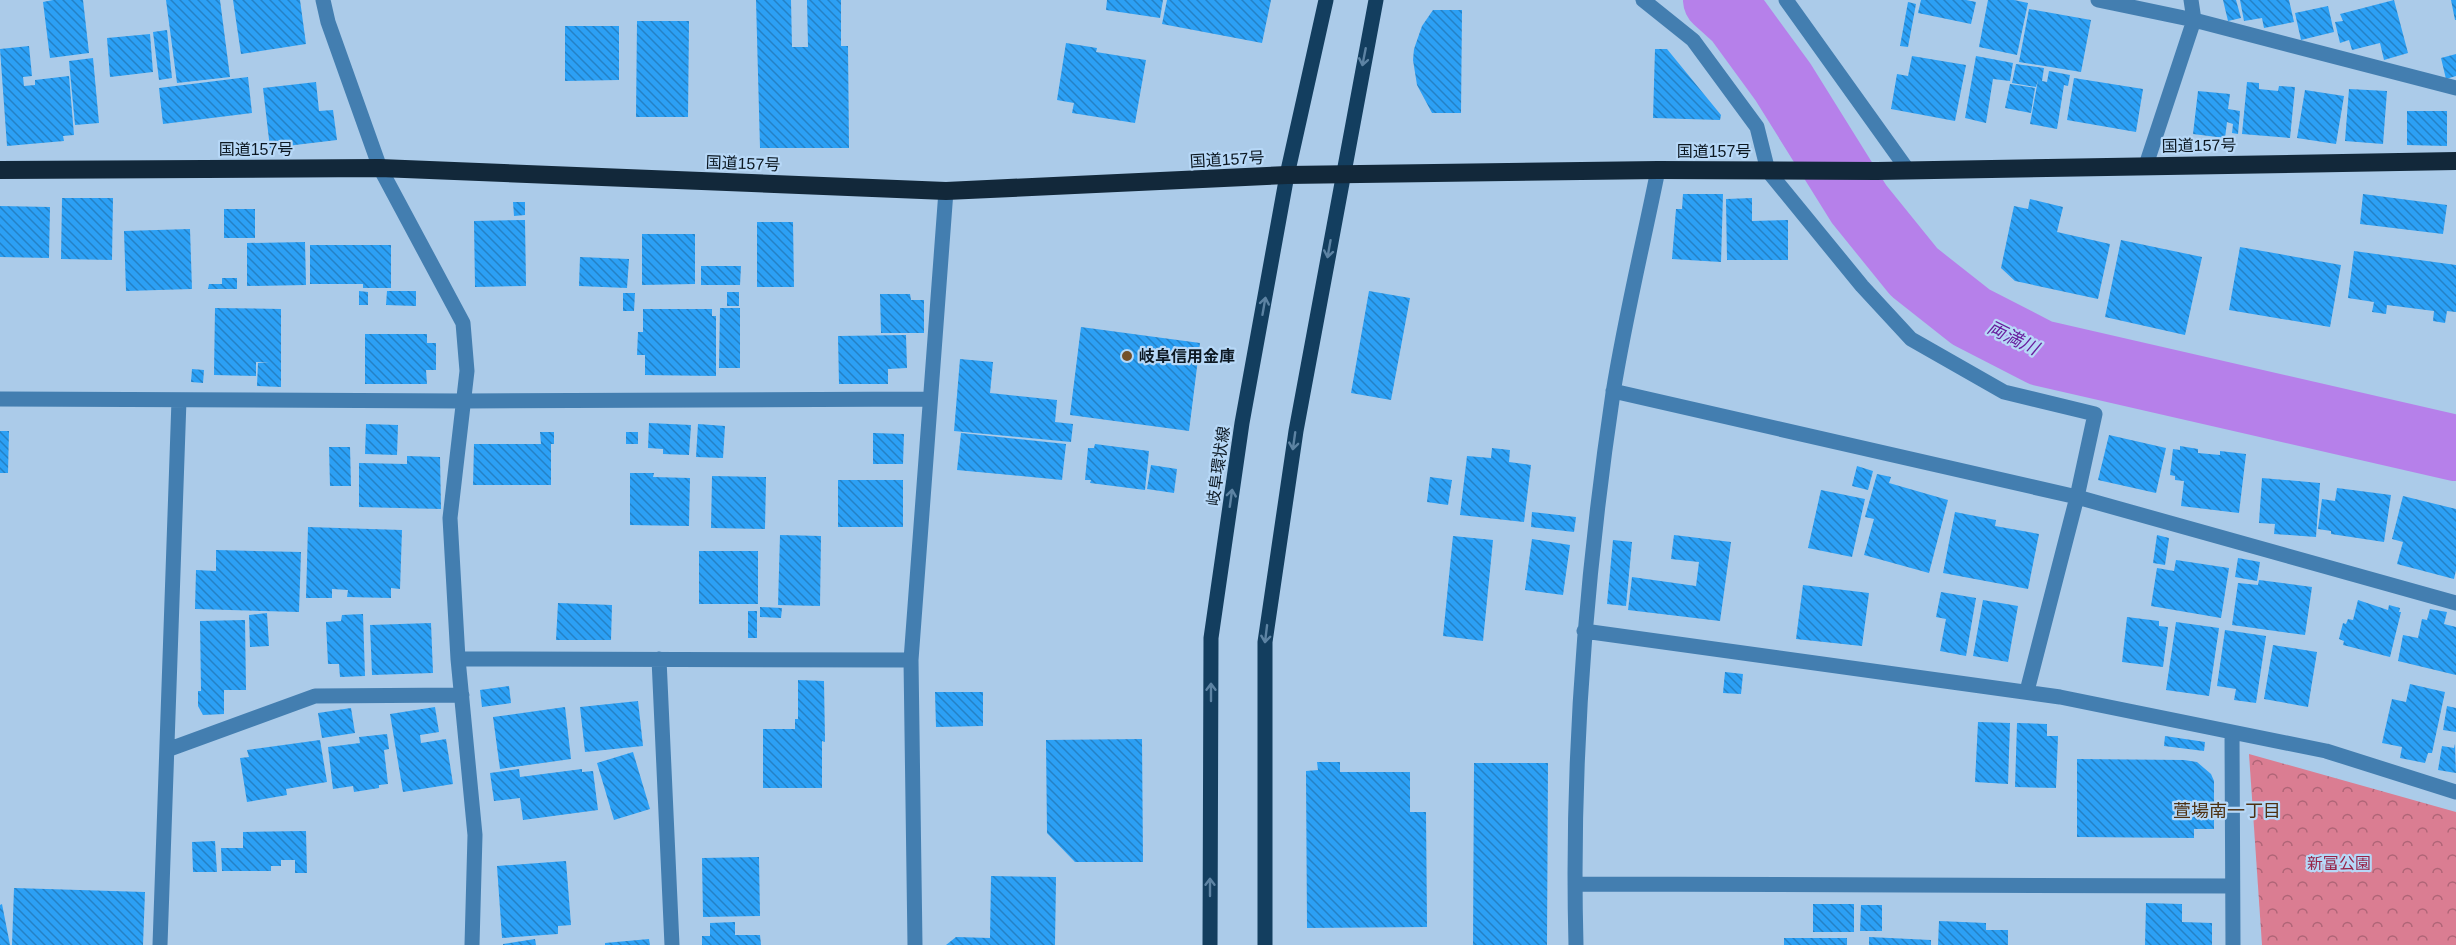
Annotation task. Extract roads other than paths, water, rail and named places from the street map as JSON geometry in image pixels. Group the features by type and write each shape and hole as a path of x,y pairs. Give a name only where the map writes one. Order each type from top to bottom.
{"highway":[{"name":"国道157号","path":"0,170 380,168 946,191 1287,175 1658,170 1877,171 2456,161"}],"main road":[{"name":"岐阜環状線","path":"1210,945 1211,638 1242,423 1287,175 1326,0"},
{"path":"1265,945 1265,642 1296,431 1376,0"}],"street":[{"path":"323,0 328,22 380,168 463,323 467,372 450,518 458,659 475,835 472,945"},
{"path":"1643,0 1693,40 1756,128 1768,171 1862,285 1911,339 2004,392 2095,414 2077,497 2027,691"},
{"path":"1785,0 1907,169"},
{"path":"2098,0 2194,20 2456,87"},
{"path":"2146,165 2194,20 2191,0"},
{"path":"1576,945 1575,884 1584,631 1614,392 1658,170"},
{"path":"915,945 910,660 946,191"},
{"path":"1614,392 2077,497 2456,603"},
{"path":"0,399 464,401 930,399"},
{"path":"160,945 179,400"},
{"path":"1584,631 2027,691 2326,751 2456,792"},
{"path":"458,659 910,660"},
{"path":"659,659 672,945"},
{"path":"167,750 315,696 462,694"},
{"path":"2232,732 2233,945"},
{"path":"1575,884 2232,886"}],"waterway":[{"name":"両満川","path":"1716,0 1737,19 1783,82 1859,204 1914,272 1971,317 2041,353 2456,448"}],"place":[{"name":"岐阜信用金庫","path":"1127,356"}],"district":[{"name":"萱場南一丁目","path":"2227,811"}],"park label":[{"name":"新富公園","path":"2339,863"}]}
